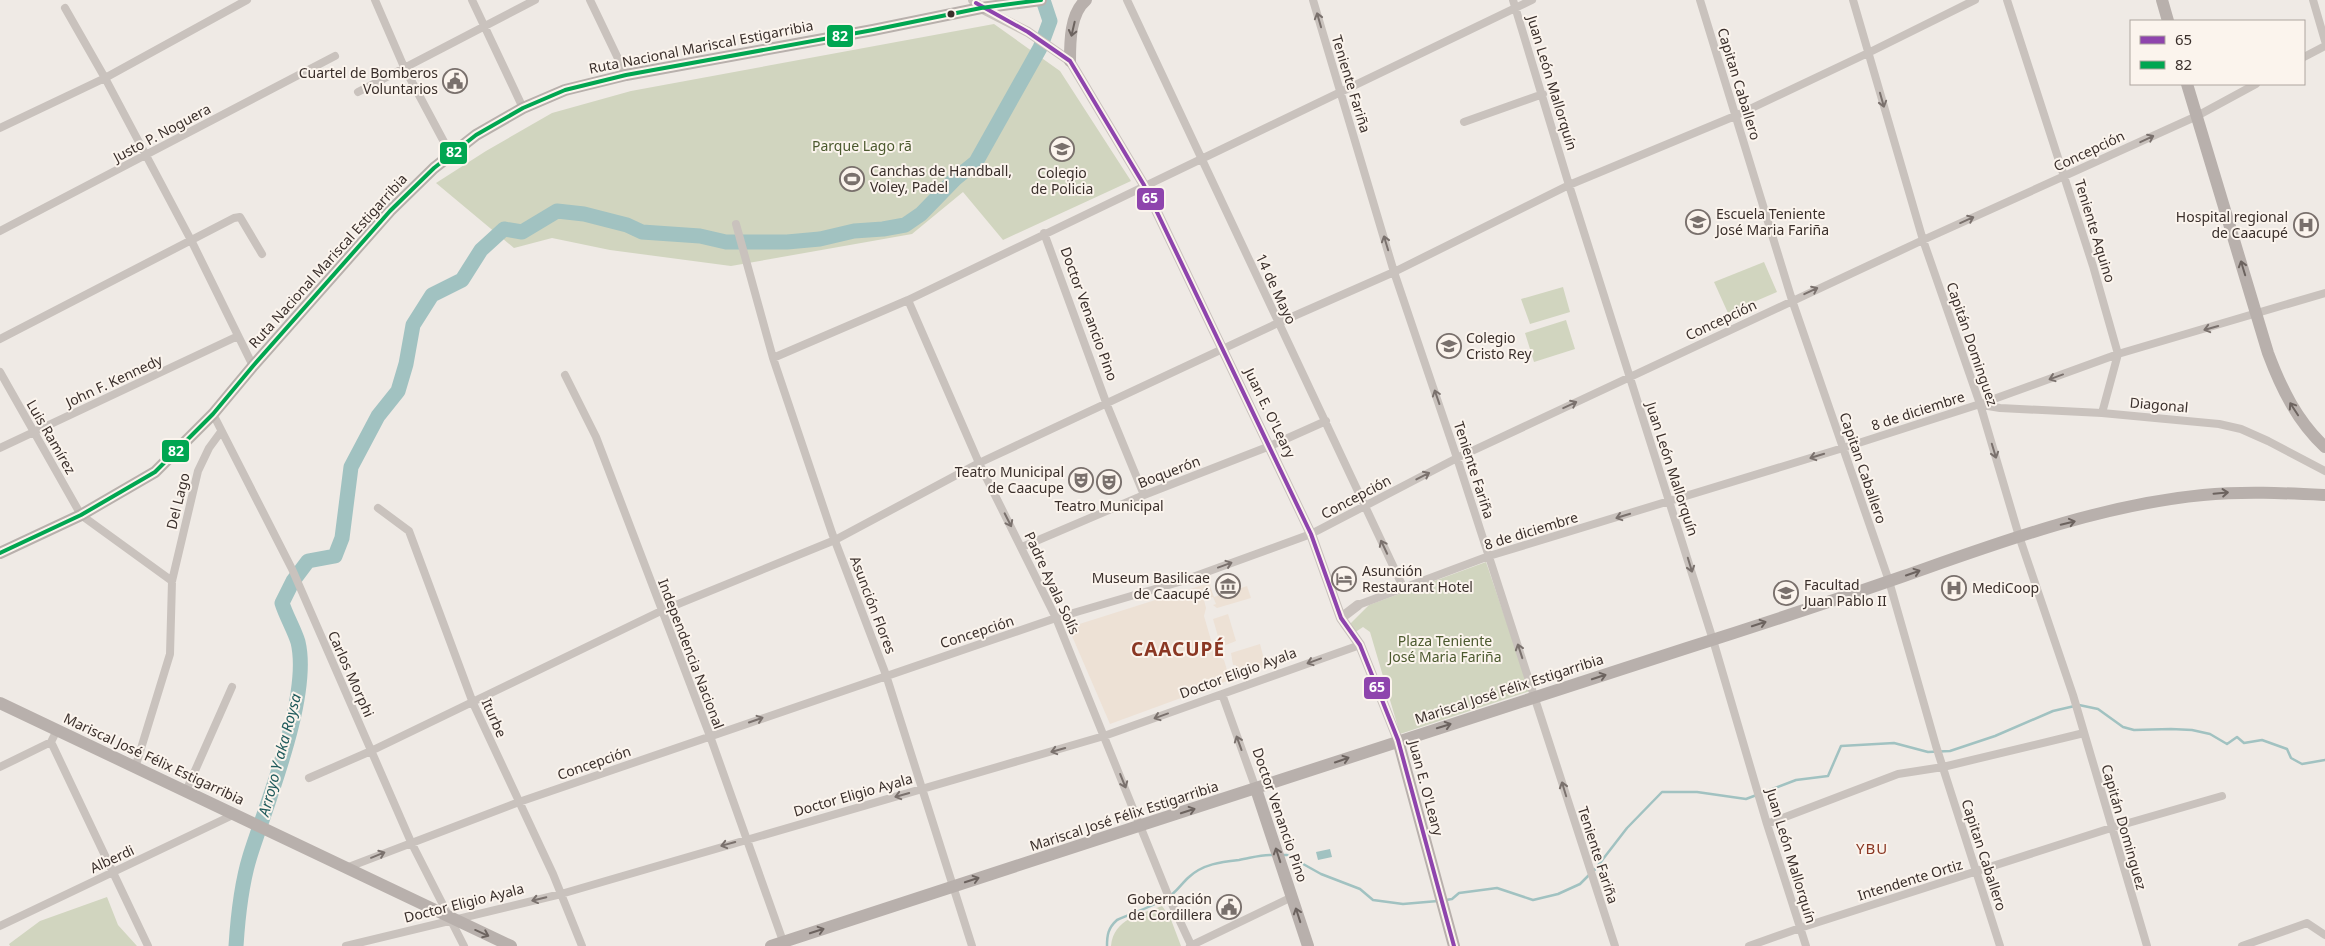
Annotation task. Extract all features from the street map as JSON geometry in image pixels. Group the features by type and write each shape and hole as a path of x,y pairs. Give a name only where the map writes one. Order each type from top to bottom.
{"main road":[{"name":"Ruta Nacional Mariscal Estigarribia","path":"0,553 81,515 154,472 212,414 390,211 451,155 476,135 523,108 565,90 626,74 873,30 977,4 1015,4 1041,0"},
{"path":"1070,61 1070,37 1074,21 1078,10 1086,0"},
{"path":"2162,0 2168,20"},
{"path":"2187,85 2268,353 2287,399 2302,422 2325,447"},
{"path":"2295,494 2307,491 2325,491"},
{"name":"Mariscal José Félix Estigarribia","path":"771,946 784,944 953,886 1141,827 1398,740 1713,640 2019,536 2139,504 2173,498 2231,493 2295,494"},
{"path":"2295,494 2325,495"},
{"name":"Mariscal José Félix Estigarribia","path":"0,703 511,946"},
{"name":"Juan E. O'Leary","path":"1398,740 1454,946"},
{"name":"Doctor Venancio Pino","path":"1256,789 1308,946"}],"street":[{"path":"0,128 105,78 247,0"},
{"path":"375,0 404,68 451,155"},
{"path":"472,0 523,108"},
{"path":"358,92 535,0"},
{"path":"590,0 626,74"},
{"name":"14 de Mayo","path":"1127,0 1403,587"},
{"name":"Teniente Fariña","path":"1313,0 1394,272 1457,458 1615,946"},
{"path":"773,358 908,300 1340,92 1515,4 1532,0"},
{"name":"Capitan Caballero","path":"1700,0 1792,300 1889,581 1942,764 2000,946"},
{"name":"Capitán Dominguez","path":"1853,0 1923,240 1980,404 2019,536 2073,695 2147,946"},
{"path":"309,778 371,751 661,611 835,540 979,463 1107,405 1278,323 1394,272 1569,186 1735,116 1975,0"},
{"name":"Teniente Aquino","path":"2007,0 2065,176 2118,354"},
{"path":"2313,0 2325,42"},
{"name":"Juan E. O'Leary","path":"977,4 1028,32 1070,61 1144,185 1311,534 1341,618 1360,645 1398,740"},
{"name":"Juan León Mallorquín","path":"1515,4 1569,186 1670,501 1767,824 1806,946"},
{"path":"65,8 105,78 192,242 253,366"},
{"path":"2305,56 2325,46"},
{"name":"Justo P. Noguera","path":"0,231 336,56"},
{"name":"Concepción","path":"345,868 519,802 886,675 1056,618 1179,582 1311,534 1457,458 1792,300 2197,116 2254,85"},
{"path":"1464,122 1543,94"},
{"path":"0,339 192,242 234,218 240,217 262,254"},
{"name":"Asunción Flores","path":"736,224 748,274 773,358 835,540 886,675 972,946"},
{"name":"Doctor Venancio Pino","path":"1044,233 1107,405 1144,495"},
{"name":"8 de diciembre","path":"1403,587 1489,556 1980,404 2118,354 2258,315 2325,293"},
{"name":"Padre Ayala Solís","path":"908,300 979,463 1022,546 1056,618 1168,891 1174,910 1191,945"},
{"name":"John F. Kennedy","path":"0,448 238,336"},
{"path":"2102,413 2118,354"},
{"name":"Luis Ramírez","path":"0,372 81,515"},
{"name":"Independencia Nacional","path":"565,375 596,437 710,736 745,840 784,944"},
{"name":"Diagonal","path":"1980,404 2000,408 2102,413 2200,421 2241,430 2268,440 2325,471"},
{"name":"Carlos Morphi","path":"212,414 220,433 292,569 411,842 453,920 464,946"},
{"name":"Boquerón","path":"1022,546 1144,495 1270,446 1326,421"},
{"name":"Del Lago","path":"135,768 170,654 172,581 198,471 209,448 220,433"},
{"name":"Iturbe","path":"378,508 408,531 473,702 561,894 582,946"},
{"path":"81,515 172,581"},
{"path":"1341,618 1358,605 1403,587"},
{"name":"Doctor Eligio Ayala","path":"346,946 561,894 1104,736 1360,645"},
{"path":"186,791 232,687"},
{"name":"Doctor Venancio Pino","path":"1222,694 1256,789"},
{"path":"0,767 51,742 57,730"},
{"path":"1767,824 1898,774 2084,733"},
{"path":"51,742 148,946"},
{"name":"Intendente Ortiz","path":"1749,946 2111,828 2222,796"},
{"name":"Alberdi","path":"0,926 235,814"},
{"path":"1191,945 1292,897"},
{"path":"2242,946 2308,923 2325,935"}],"green space":[{"name":"Parque Lago rã","path":"994,24 1060,71 1131,181 1003,240 963,192 912,234 731,266 610,250 552,238 514,248 436,183 486,151 552,113 631,91"},
{"path":"1764,262 1777,292 1728,313 1714,282"},
{"path":"1563,287 1570,312 1530,324 1521,299"},
{"path":"1566,320 1575,349 1534,362 1525,333"},
{"name":"Plaza Teniente José Maria Fariña","path":"1486,562 1530,691 1400,734 1370,632 1363,627 1354,633 1350,624 1369,605"},
{"path":"107,897 118,925 137,946 10,946 9,944 40,921"},
{"path":"1162,906 1170,917 1181,946 1111,946 1117,929 1123,923 1137,915"}],"shaded area":[{"path":"1209,583 1214,597 1247,586 1251,598 1217,608 1213,605 1216,604 1213,597 1204,600 1206,608 1204,616 1215,654 1224,660 1230,680 1110,724 1069,629 1070,627"},
{"path":"1228,614 1236,641 1221,647 1213,619"},
{"path":"1260,644 1265,663 1271,665 1239,677 1236,665 1233,665 1231,653"}],"water":[{"path":"1330,849 1332,857 1318,860 1316,852"}],"waterway":[{"name":"Arroyo Y aka Roysa","path":"236,946 244,878 285,749 298,691 300,664 298,642 282,603 293,581 308,561 335,556 342,538 351,467 378,416 398,391 406,364 413,325 432,295 462,280 481,250 504,229 522,232 557,211 584,214 627,225 642,232 700,236 726,242 787,242 820,239 854,231 905,225 921,214 955,179 976,162 1040,48 1050,21 1043,0"},
{"path":"1593,872 1627,828 1662,792 1697,792 1746,799 1796,780 1828,776 1841,746 1894,743 1928,752 1950,751 1995,736 2053,711 2079,705 2098,709 2123,727 2134,730 2192,730 2210,734 2227,744 2237,737 2244,743 2262,740 2287,749 2291,758 2302,764 2325,760"},
{"path":"1107,946 1109,932 1117,920 1167,898 1200,869 1219,863 1273,855"},
{"path":"1281,855 1287,855 1321,874 1360,889 1373,900 1403,904 1438,901"},
{"path":"1446,900 1452,899 1459,893 1497,888 1533,900 1558,894 1580,884 1589,875"}],"transit line":[{"name":"82","path":"0,553 81,515 155,472 213,414 390,211 434,168 476,135 523,108 565,90 626,75 873,30 981,8 1041,0"},
{"name":"65","path":"976,3 1028,32 1070,61 1144,185 1311,534 1341,618 1360,645 1398,740 1454,946"}],"place":[{"name":"Cuartel de Bomberos Voluntarios","path":"455,81"},
{"name":"Colegio de Policia","path":"1062,149"},
{"name":"Canchas de Handball, Voley, Padel","path":"852,179"},
{"name":"Escuela Teniente José Maria Fariña","path":"1698,222"},
{"name":"Hospital regional de Caacupé","path":"2306,225"},
{"name":"Colegio Cristo Rey","path":"1449,346"},
{"name":"Teatro Municipal de Caacupe","path":"1081,480"},
{"name":"Teatro Municipal","path":"1109,482"},
{"name":"Asunción Restaurant Hotel","path":"1344,579"},
{"name":"Museum Basilicae de Caacupé","path":"1228,586"},
{"name":"MediCoop","path":"1954,588"},
{"name":"Facultad Juan Pablo II","path":"1786,593"},
{"name":"Gobernación de Cordillera","path":"1229,907"}],"district":[{"name":"CAACUPÉ","path":"1178,649"},
{"name":"YBU","path":"1872,849"}]}
